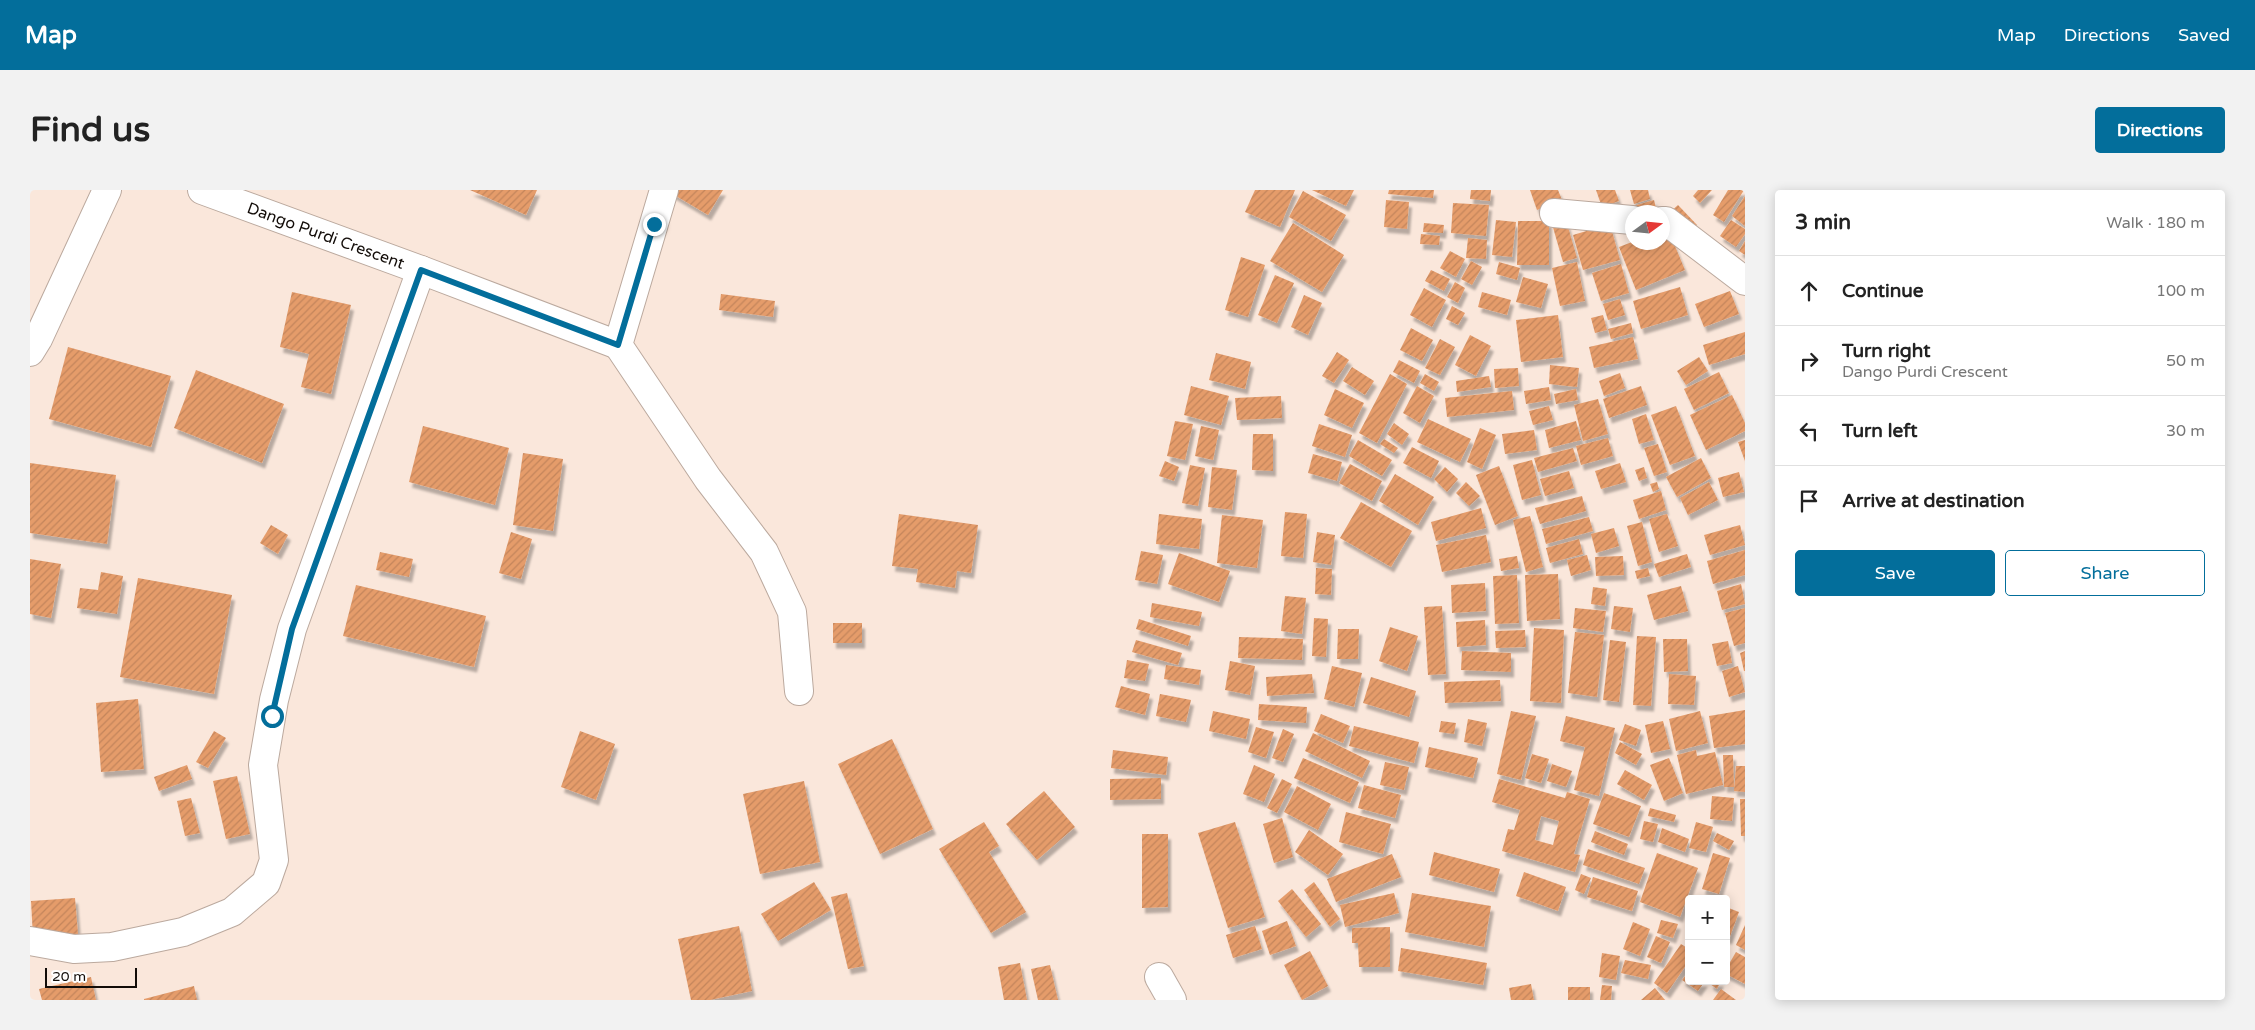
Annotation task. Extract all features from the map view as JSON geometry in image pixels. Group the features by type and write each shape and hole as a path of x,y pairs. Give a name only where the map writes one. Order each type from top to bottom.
{"street":[{"path":"30,352 38,339 107,190"},
{"name":"Dango Purdi Crescent","path":"202,190 618,345"},
{"path":"664,190 618,345 708,480 764,552 792,612 799,691"},
{"path":"1554,214 1625,219"},
{"path":"1670,224 1745,281"},
{"path":"30,941 74,949 112,947 183,932 232,912 266,883 274,860 263,765 274,700 290,638 421,270"},
{"path":"1159,977 1172,1000"}],"building":[{"path":"470,190 537,190 526,215"},
{"path":"673,190 723,190 708,215 671,193"},
{"path":"1255,190 1295,190 1280,227 1245,212"},
{"path":"1312,190 1354,190 1346,206"},
{"path":"1389,190 1434,190 1433,198 1388,194"},
{"path":"1471,190 1491,190 1490,201 1470,199"},
{"path":"1530,190 1558,190 1562,200 1537,210"},
{"path":"1596,190 1615,190 1619,201 1602,207"},
{"path":"1630,190 1648,190 1650,199 1634,204"},
{"path":"1698,190 1712,190 1700,203 1693,196"},
{"path":"1728,190 1744,190 1724,222 1713,215"},
{"path":"1303,191 1346,215 1331,241 1289,217"},
{"path":"1745,196 1745,226 1732,216"},
{"path":"1386,200 1409,202 1407,229 1384,227"},
{"path":"1654,200 1655,205 1637,205"},
{"path":"1453,203 1489,205 1486,236 1451,233"},
{"path":"1678,205 1697,225 1688,234 1670,216 1670,212"},
{"path":"1496,220 1516,222 1512,257 1492,255"},
{"path":"1566,220 1577,258 1563,262 1552,224"},
{"path":"1731,220 1745,229 1745,234 1736,247 1720,236"},
{"path":"1518,221 1549,221 1549,265 1517,265"},
{"path":"1293,223 1344,255 1322,292 1270,261"},
{"path":"1424,223 1444,225 1443,233 1423,232"},
{"path":"1610,224 1620,260 1583,270 1573,235"},
{"path":"1421,234 1440,236 1439,245 1420,244"},
{"path":"1670,234 1685,270 1636,290 1619,247 1625,245 1625,250 1670,250"},
{"path":"1468,238 1487,240 1486,259 1466,258"},
{"path":"1745,241 1745,255 1739,251"},
{"path":"1450,251 1465,259 1456,277 1440,268"},
{"path":"1241,257 1265,265 1248,317 1225,310"},
{"path":"1471,261 1482,267 1472,285 1461,279"},
{"path":"1499,262 1520,268 1517,280 1496,274"},
{"path":"1577,262 1585,301 1560,306 1552,268"},
{"path":"1621,264 1629,293 1601,301 1592,273"},
{"path":"1431,270 1450,279 1444,291 1425,281"},
{"path":"1275,275 1294,283 1277,323 1258,315"},
{"path":"1523,277 1548,284 1541,308 1516,302"},
{"path":"1455,282 1465,288 1458,303 1447,297"},
{"path":"1680,287 1688,315 1641,329 1633,301"},
{"path":"1424,288 1446,300 1432,327 1410,315"},
{"path":"1730,291 1739,314 1704,327 1695,304"},
{"path":"292,292 351,305 331,394 301,387 309,354 280,347"},
{"path":"1482,292 1511,300 1507,315 1478,307"},
{"path":"721,294 775,301 773,317 719,310"},
{"path":"1304,295 1322,303 1308,335 1291,327"},
{"path":"1620,299 1625,315 1608,320 1603,304"},
{"path":"1452,306 1465,313 1458,325 1446,319"},
{"path":"1558,315 1563,357 1521,362 1516,320"},
{"path":"1603,315 1607,330 1595,333 1591,318"},
{"path":"1631,323 1633,333 1611,339 1608,329"},
{"path":"1411,328 1433,340 1422,361 1400,350"},
{"path":"1745,332 1745,354 1709,365 1703,345"},
{"path":"1470,335 1491,346 1476,376 1455,365"},
{"path":"1633,337 1638,359 1594,368 1589,347"},
{"path":"1440,339 1455,347 1440,375 1425,368"},
{"path":"68,347 171,376 151,447 49,419"},
{"path":"1337,352 1349,360 1334,383 1322,376"},
{"path":"1216,353 1251,362 1245,389 1209,380"},
{"path":"1699,357 1708,371 1686,385 1677,371"},
{"path":"1399,360 1420,371 1414,383 1393,372"},
{"path":"1550,365 1579,368 1577,387 1549,384"},
{"path":"1352,367 1374,381 1365,395 1343,381"},
{"path":"1518,368 1519,386 1495,388 1494,369"},
{"path":"196,370 284,404 262,463 174,428"},
{"path":"1719,372 1729,393 1694,410 1684,389"},
{"path":"1620,373 1625,388 1604,396 1599,381"},
{"path":"1390,374 1407,384 1377,443 1359,433"},
{"path":"1425,374 1439,382 1434,391 1420,383"},
{"path":"1489,376 1491,387 1457,392 1456,381"},
{"path":"1191,386 1229,396 1221,425 1184,415"},
{"path":"1417,386 1434,396 1420,423 1403,413"},
{"path":"1641,386 1647,405 1609,418 1603,399"},
{"path":"1549,387 1551,400 1526,404 1524,391"},
{"path":"1335,389 1364,403 1352,428 1324,415"},
{"path":"1576,389 1578,400 1556,404 1554,394"},
{"path":"1512,391 1514,410 1447,417 1445,398"},
{"path":"1732,395 1745,423 1745,431 1706,450 1690,415"},
{"path":"1281,396 1282,418 1237,420 1235,398"},
{"path":"1598,399 1608,434 1583,441 1574,405"},
{"path":"1549,406 1553,420 1533,425 1529,411"},
{"path":"1676,406 1695,456 1670,465 1651,415"},
{"path":"1646,414 1654,440 1639,444 1632,419"},
{"path":"1428,419 1471,439 1460,462 1417,442"},
{"path":"1175,421 1193,424 1185,460 1167,456"},
{"path":"1576,421 1581,440 1549,448 1545,430"},
{"path":"1394,423 1409,434 1402,445 1387,434"},
{"path":"1319,424 1352,435 1345,457 1312,446"},
{"path":"423,426 509,448 495,505 409,482"},
{"path":"1201,426 1219,430 1213,460 1195,456"},
{"path":"1480,428 1496,435 1482,469 1467,462"},
{"path":"1534,430 1537,450 1505,454 1502,434"},
{"path":"1253,434 1273,434 1273,471 1252,470"},
{"path":"1608,438 1613,456 1581,465 1576,446"},
{"path":"1384,439 1398,448 1394,453 1380,444"},
{"path":"1358,440 1392,460 1382,476 1349,456"},
{"path":"1745,440 1745,461 1738,442"},
{"path":"1658,444 1667,472 1654,476 1644,448"},
{"path":"1412,447 1439,461 1431,478 1403,463"},
{"path":"1573,448 1577,461 1538,472 1534,458"},
{"path":"523,453 563,459 553,531 513,525"},
{"path":"1313,454 1342,462 1337,481 1308,473"},
{"path":"1701,458 1711,478 1677,497 1666,477"},
{"path":"1532,460 1541,495 1522,500 1513,465"},
{"path":"1165,461 1179,467 1174,481 1159,476"},
{"path":"30,463 116,475 107,544 30,533"},
{"path":"1620,463 1626,482 1601,489 1595,471"},
{"path":"1350,464 1382,481 1372,501 1339,483"},
{"path":"1190,465 1205,468 1198,506 1182,503"},
{"path":"1499,466 1518,516 1495,525 1476,475"},
{"path":"1212,467 1237,470 1232,510 1208,507"},
{"path":"1445,467 1458,479 1447,492 1434,479"},
{"path":"1644,467 1647,478 1639,481 1635,470"},
{"path":"1569,471 1574,488 1545,496 1540,479"},
{"path":"1739,472 1744,492 1723,497 1718,478"},
{"path":"1395,474 1434,497 1418,525 1379,501"},
{"path":"1466,482 1480,496 1469,506 1456,493"},
{"path":"1657,482 1659,489 1653,492 1650,484"},
{"path":"1709,482 1718,500 1688,515 1680,498"},
{"path":"1661,491 1666,510 1639,519 1633,500"},
{"path":"1582,496 1586,511 1540,524 1535,508"},
{"path":"1361,502 1412,531 1391,567 1340,538"},
{"path":"1481,508 1486,528 1436,541 1431,522"},
{"path":"1285,512 1307,514 1303,558 1281,556"},
{"path":"899,514 978,525 971,573 957,571 955,588 916,582 918,569 892,566"},
{"path":"1159,514 1202,519 1199,549 1156,544"},
{"path":"1667,514 1678,546 1659,552 1649,519"},
{"path":"1222,515 1263,520 1257,568 1217,563"},
{"path":"1530,516 1543,567 1526,572 1513,520"},
{"path":"1589,517 1593,531 1546,544 1542,529"},
{"path":"1642,522 1652,562 1638,566 1627,526"},
{"path":"271,525 288,535 278,554 260,543"},
{"path":"1740,525 1745,545 1710,555 1704,535"},
{"path":"1614,528 1619,546 1596,553 1591,534"},
{"path":"511,532 532,539 521,579 499,573"},
{"path":"1317,532 1335,535 1331,565 1313,562"},
{"path":"1486,535 1491,562 1442,572 1436,545"},
{"path":"1579,539 1583,554 1550,563 1546,548"},
{"path":"1745,550 1745,575 1713,584 1707,561"},
{"path":"1141,551 1163,555 1157,584 1135,580"},
{"path":"380,552 413,559 409,577 376,570"},
{"path":"1179,553 1230,571 1219,602 1168,584"},
{"path":"1687,554 1691,567 1659,577 1654,564"},
{"path":"1587,555 1591,570 1571,576 1567,560"},
{"path":"1517,556 1519,568 1501,571 1499,559"},
{"path":"1623,556 1624,575 1596,576 1595,557"},
{"path":"30,559 61,564 51,618 30,614"},
{"path":"1316,568 1332,569 1331,595 1315,594"},
{"path":"1648,568 1650,576 1637,579 1635,571"},
{"path":"101,572 123,576 117,614 77,608 80,588 98,590"},
{"path":"1558,574 1560,619 1527,621 1525,575"},
{"path":"1517,575 1519,623 1495,624 1493,576"},
{"path":"138,578 232,595 214,694 120,677"},
{"path":"1485,583 1486,611 1452,613 1451,585"},
{"path":"1741,584 1745,604 1722,610 1717,591"},
{"path":"356,585 486,616 474,667 343,636"},
{"path":"1681,586 1688,611 1654,620 1647,595"},
{"path":"1593,587 1607,589 1605,606 1591,604"},
{"path":"1285,596 1306,598 1302,634 1281,631"},
{"path":"1152,603 1202,612 1199,626 1150,617"},
{"path":"1442,606 1446,674 1428,675 1424,607"},
{"path":"1614,606 1633,608 1630,632 1611,629"},
{"path":"1575,608 1606,611 1603,632 1573,628"},
{"path":"1745,608 1745,643 1734,646 1725,613"},
{"path":"1314,618 1328,619 1326,657 1312,656"},
{"path":"1139,619 1191,636 1188,646 1136,629"},
{"path":"1485,620 1486,645 1457,647 1456,622"},
{"path":"833,623 862,623 862,643 833,643"},
{"path":"1390,627 1418,636 1407,671 1379,661"},
{"path":"1534,628 1564,630 1561,703 1530,701"},
{"path":"1338,629 1359,629 1358,659 1337,659"},
{"path":"1525,630 1526,647 1496,648 1495,631"},
{"path":"1575,632 1604,635 1597,697 1568,693"},
{"path":"1637,636 1656,637 1651,706 1633,705"},
{"path":"1239,637 1303,639 1302,660 1238,658"},
{"path":"1663,639 1687,639 1688,671 1664,672"},
{"path":"1136,640 1182,653 1178,665 1132,652"},
{"path":"1610,640 1626,642 1619,702 1603,700"},
{"path":"1728,641 1732,663 1717,666 1712,644"},
{"path":"1462,651 1511,653 1511,672 1461,670"},
{"path":"1745,651 1745,671 1744,671 1740,653"},
{"path":"1127,660 1149,664 1145,681 1124,678"},
{"path":"1230,661 1255,666 1250,695 1225,690"},
{"path":"1166,665 1201,670 1199,685 1164,679"},
{"path":"1332,666 1362,673 1354,707 1324,699"},
{"path":"1738,666 1745,692 1729,697 1722,671"},
{"path":"1312,674 1314,693 1267,696 1266,677"},
{"path":"1669,674 1696,676 1694,705 1668,704"},
{"path":"1371,677 1416,691 1409,717 1363,703"},
{"path":"1500,680 1501,701 1445,703 1444,682"},
{"path":"1121,686 1150,694 1145,715 1115,707"},
{"path":"1160,694 1191,700 1186,722 1156,716"},
{"path":"138,699 144,769 101,772 96,703"},
{"path":"1259,704 1307,707 1306,723 1258,720"},
{"path":"1745,710 1745,744 1714,748 1709,716"},
{"path":"1213,711 1250,719 1246,739 1209,731"},
{"path":"1511,711 1536,716 1521,780 1497,774"},
{"path":"1700,711 1708,743 1676,751 1669,719"},
{"path":"1321,714 1350,726 1343,743 1314,731"},
{"path":"1566,716 1615,728 1599,796 1574,790 1585,747 1560,741"},
{"path":"1468,719 1487,723 1482,746 1464,742"},
{"path":"1441,721 1456,723 1454,734 1439,732"},
{"path":"1663,721 1670,749 1651,753 1645,725"},
{"path":"1625,724 1641,730 1636,746 1619,740"},
{"path":"1354,726 1419,742 1414,763 1349,746"},
{"path":"1256,727 1274,732 1266,758 1248,752"},
{"path":"1283,729 1294,734 1283,762 1272,758"},
{"path":"214,731 226,738 208,768 196,762"},
{"path":"580,731 615,744 596,800 561,787"},
{"path":"1313,733 1370,761 1362,778 1305,751"},
{"path":"892,739 933,829 880,854 838,764"},
{"path":"1620,742 1642,754 1636,765 1615,753"},
{"path":"1429,747 1478,758 1473,778 1425,767"},
{"path":"1113,750 1168,757 1166,775 1111,768"},
{"path":"1696,750 1697,756 1715,752 1723,785 1686,794 1677,755"},
{"path":"1532,754 1549,759 1541,783 1525,778"},
{"path":"1723,755 1733,755 1734,787 1724,787"},
{"path":"1303,758 1359,782 1350,803 1294,778"},
{"path":"1669,758 1683,793 1664,801 1650,765"},
{"path":"1385,762 1409,767 1404,790 1380,785"},
{"path":"1552,764 1572,771 1566,787 1547,781"},
{"path":"187,765 192,779 159,791 154,777"},
{"path":"1254,765 1275,774 1264,802 1243,794"},
{"path":"1736,766 1745,766 1745,792 1734,791"},
{"path":"1625,770 1652,785 1644,800 1617,784"},
{"path":"237,776 250,834 226,839 213,781"},
{"path":"1161,778 1161,799 1110,800 1110,779"},
{"path":"1282,779 1292,784 1277,813 1267,808"},
{"path":"1499,779 1565,798 1567,792 1590,799 1574,854 1580,855 1575,872 1502,851 1508,829 1514,830 1520,810 1492,802","holes":["1541,816 1559,821 1553,845 1535,840"]},
{"path":"804,781 820,862 760,874 743,794"},
{"path":"1364,785 1401,795 1395,818 1358,808"},
{"path":"1297,786 1331,804 1318,830 1284,812"},
{"path":"1044,791 1075,827 1037,860 1006,824"},
{"path":"1604,793 1641,806 1629,837 1593,824"},
{"path":"1712,796 1734,798 1732,821 1710,819"},
{"path":"191,798 200,833 185,836 177,801"},
{"path":"1740,799 1745,799 1745,836 1741,836"},
{"path":"1650,808 1676,815 1674,822 1648,816"},
{"path":"1346,812 1391,824 1383,854 1339,842"},
{"path":"1282,818 1293,857 1274,863 1263,824"},
{"path":"1644,821 1658,824 1653,842 1640,839"},
{"path":"984,822 999,846 989,852 1026,912 991,933 939,849"},
{"path":"1235,822 1265,917 1228,928 1198,833"},
{"path":"1696,822 1713,827 1706,852 1689,848"},
{"path":"1662,828 1689,839 1685,852 1658,842"},
{"path":"1309,830 1343,854 1328,875 1295,852"},
{"path":"1595,831 1628,844 1624,855 1591,842"},
{"path":"1717,833 1734,841 1729,850 1713,841"},
{"path":"1142,834 1168,834 1168,907 1142,908"},
{"path":"1588,849 1645,868 1639,884 1583,865"},
{"path":"1434,852 1500,869 1494,892 1429,875"},
{"path":"1657,853 1698,868 1688,895 1685,895 1685,903 1680,917 1640,902"},
{"path":"1713,853 1730,858 1719,894 1702,889"},
{"path":"1392,854 1401,877 1336,902 1327,879"},
{"path":"1524,872 1566,887 1558,911 1516,896"},
{"path":"1581,874 1591,878 1584,894 1575,890"},
{"path":"1593,877 1638,891 1632,911 1587,897"},
{"path":"814,882 831,910 778,941 761,914"},
{"path":"1314,882 1340,919 1330,927 1304,890"},
{"path":"1292,889 1321,924 1306,937 1278,901"},
{"path":"847,893 864,966 848,969 831,897"},
{"path":"1394,893 1399,913 1345,927 1340,905"},
{"path":"1412,893 1491,906 1484,947 1405,932"},
{"path":"75,898 78,934 33,937 31,901"},
{"path":"1730,909 1739,912 1730,936"},
{"path":"1661,920 1678,924 1673,938 1657,933"},
{"path":"1287,921 1296,946 1270,955 1262,931"},
{"path":"1633,922 1650,929 1640,956 1623,949"},
{"path":"1745,925 1745,950 1736,945"},
{"path":"739,926 752,991 710,1000 691,1000 678,939"},
{"path":"1255,926 1262,949 1233,958 1226,935"},
{"path":"1390,927 1390,967 1359,967 1358,943 1352,943 1352,928"},
{"path":"1656,936 1670,942 1661,963 1647,957"},
{"path":"1681,944 1685,946 1685,967 1667,993 1654,983"},
{"path":"1401,948 1487,963 1483,985 1398,971"},
{"path":"1310,951 1328,986 1302,1000 1284,965"},
{"path":"1736,952 1745,957 1745,984 1730,976 1730,962"},
{"path":"1602,953 1620,956 1616,980 1599,977"},
{"path":"1625,960 1651,965 1648,979 1621,973"},
{"path":"1020,963 1027,1000 1004,1000 998,967"},
{"path":"1050,965 1058,1000 1038,1000 1031,969"},
{"path":"91,977 96,1000 42,1000 39,989"},
{"path":"1531,984 1534,1000 1511,1000 1509,988"},
{"path":"1602,985 1612,986 1611,1000 1600,1000"},
{"path":"1689,985 1702,985 1698,991"},
{"path":"194,986 197,1000 144,1000 144,999"},
{"path":"1568,987 1590,987 1590,1000 1568,1000"},
{"path":"1655,988 1665,1000 1641,1000"},
{"path":"1721,989 1736,1000 1713,1000"}],"route":[{"path":"272,716 274,700 292,629 421,270 618,345 654,224"}]}
